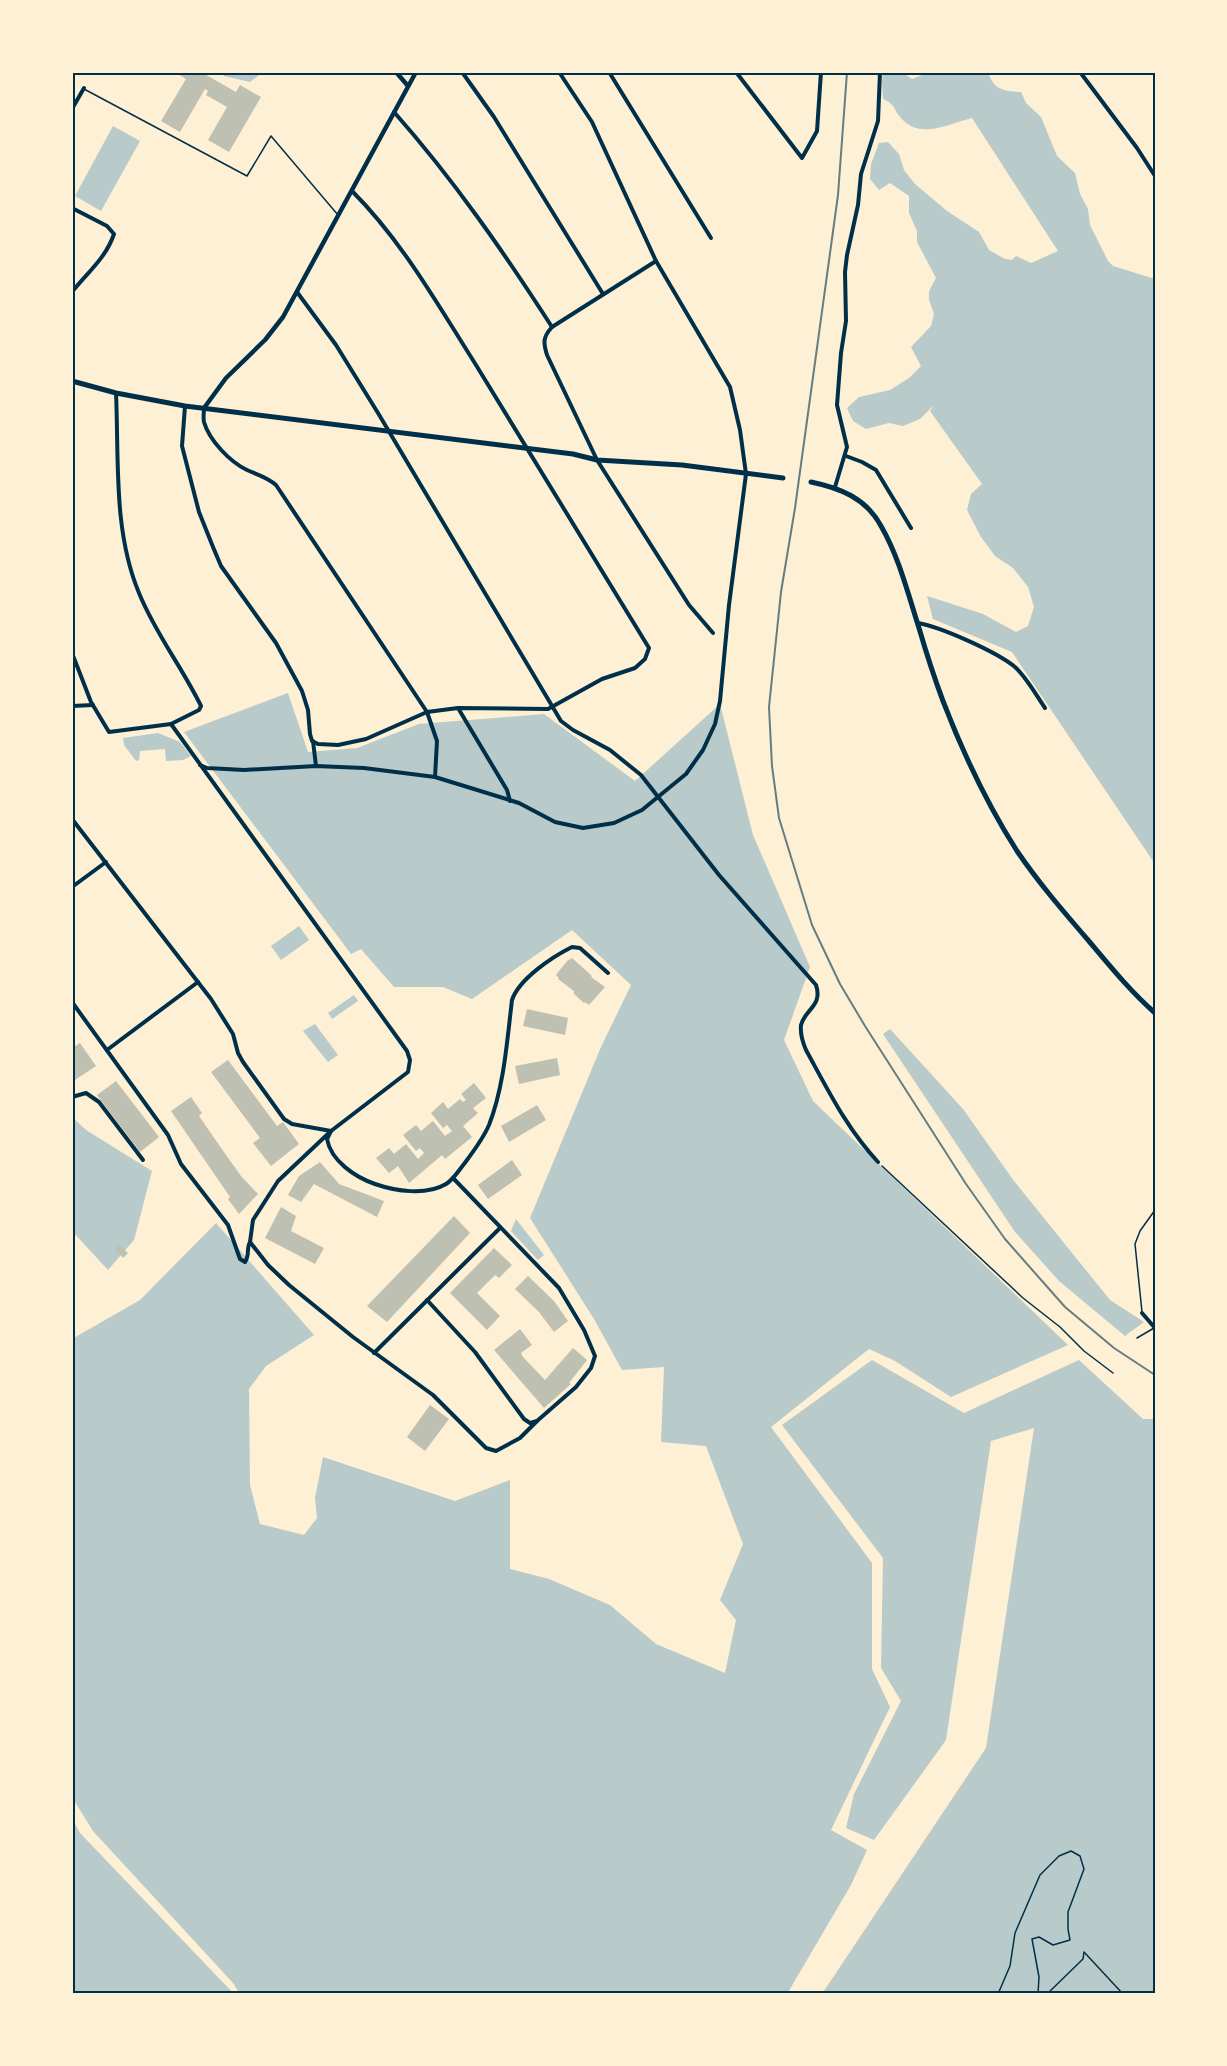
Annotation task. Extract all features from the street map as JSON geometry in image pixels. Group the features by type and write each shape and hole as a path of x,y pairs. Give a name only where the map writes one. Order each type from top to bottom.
{"main road":[{"path":"72,381 116,393 185,406 528,448 597,460 682,465 783,478"},
{"path":"811,482 835,487 861,502 871,511 881,526 897,561 944,702 971,768 992,810 1018,853 1059,906 1115,972 1155,1013"}],"street":[{"path":"396,72 408,86"},
{"path":"416,72 276,328 226,378 204,408 204,421 210,434 230,459 276,485 427,712 437,741 435,777"},
{"path":"462,72 494,117 603,294"},
{"path":"200,765 207,768 244,771 316,766 364,768 435,777 532,809 555,822 583,828 598,827 624,820 642,810 686,774 703,750 714,724 720,701 729,605 746,474 740,430 730,387 656,261 592,122 559,72"},
{"path":"609,72 711,238"},
{"path":"736,72 802,158 817,131 820,72"},
{"path":"835,487 847,447 837,405 846,321 845,272 858,205 861,174 878,121 880,72"},
{"path":"1080,72 1155,176"},
{"path":"72,109 84,88"},
{"path":"394,112 474,210 552,327"},
{"path":"312,741 318,744 338,745 366,739 427,712 458,708 537,710 552,708 602,679 635,668 647,656 649,648 443,313 378,219 352,191"},
{"path":"72,208 107,226 114,234 103,256 72,292"},
{"path":"656,261 552,327 545,335 543,342 597,460 689,605 713,633"},
{"path":"297,292 336,345 389,431 552,708 566,725 610,750 633,767 719,875 816,985 819,992 817,1001 801,1024 802,1039 845,1121 859,1142 878,1162"},
{"path":"72,653 93,705 109,732 171,724 199,710 201,706 162,640 139,594 130,569 124,543 118,484 116,393"},
{"path":"185,406 182,446 199,512 221,566 276,643 302,691 308,710 316,766"},
{"path":"846,456 876,470 911,528"},
{"path":"917,623 935,626 1015,668 1046,708"},
{"path":"72,706 93,705"},
{"path":"458,708 507,790 510,801"},
{"path":"72,1002 168,1135 181,1164 228,1225 240,1258 245,1263 249,1257 248,1245 253,1220 278,1181 331,1131 408,1072 410,1060 407,1051 171,724"},
{"path":"72,819 198,982 233,1034 240,1058 280,1115 292,1124 331,1131"},
{"path":"72,887 106,861"},
{"path":"331,1131 327,1139 332,1153 345,1167 362,1179 402,1191 421,1191 446,1184 470,1156 488,1127 498,1094 515,990 572,947 580,948 608,973"},
{"path":"106,1050 198,982"},
{"path":"72,1097 86,1093 99,1102 144,1160"},
{"path":"250,1242 268,1265 289,1284 374,1353 433,1395 486,1448 496,1451 509,1445 576,1387 591,1368 595,1356 584,1330 558,1288 453,1178"},
{"path":"374,1353 501,1228"},
{"path":"427,1300 475,1352 524,1419 530,1423 537,1421"},
{"path":"1142,1312 1155,1328"}],"lane":[{"path":"84,88 247,176 271,136 338,216"},
{"path":"1142,1312 1136,1244 1140,1231 1155,1210"},
{"path":"1137,1338 1155,1328"}],"path":[{"path":"878,1162 1023,1298 1113,1373"},
{"path":"998,1994 1010,1966 1015,1933 1040,1875 1059,1856 1071,1851 1080,1856 1084,1869 1068,1912 1070,1940 1053,1945 1039,1937 1032,1939 1038,1977 1038,1994"},
{"path":"1047,1994 1083,1959 1084,1952 1123,1994"}],"shaded area":[{"path":"222,72 263,72 250,82 224,76"},
{"path":"883,72 902,72 912,79 922,75 922,72 988,72 996,86 1009,91 1021,92 1026,103 1041,117 1057,156 1075,173 1080,194 1088,209 1090,225 1108,261 1113,266 1155,279 1155,864 1012,652 933,619 927,596 983,614 1016,632 1028,626 1034,607 1028,587 1013,568 995,556 981,537 967,510 971,494 982,484 930,411 935,404 920,419 903,426 889,423 866,429 853,421 847,408 859,397 890,390 909,378 921,366 911,347 931,326 934,314 929,300 929,291 936,278 917,242 917,231 909,213 909,196 890,183 879,190 870,179 871,164 879,143 888,142 899,154 904,170 915,184 947,211 979,232 989,250 1005,259 1012,260 1016,256 1031,263 1058,251 972,118 927,129 909,125 899,116 891,103 883,99"},
{"path":"113,126 140,141 101,211 75,196"},
{"path":"288,693 308,752 357,748 419,724 544,714 635,781 720,704 753,835 810,967 784,1040 813,1101 1068,1345 951,1397 895,1361 869,1349 771,1427 872,1563 872,1669 890,1707 831,1830 867,1850 851,1885 787,1994 240,1994 233,1983 93,1831 72,1797 72,1339 140,1300 216,1223 314,1335 266,1366 249,1389 250,1485 260,1524 304,1535 317,1518 315,1498 323,1457 455,1501 510,1480 510,1569 549,1579 610,1605 656,1644 725,1673 736,1620 720,1600 743,1544 706,1446 661,1442 664,1367 622,1370 594,1319 530,1218 601,1047 631,985 572,930 472,999 443,987 394,987 361,949 351,954 184,732"},
{"path":"158,733 180,742 191,756 183,760 166,761 165,749 140,751 139,760 136,761 124,745 123,738"},
{"path":"299,926 309,940 281,960 271,946"},
{"path":"354,995 358,1001 332,1019 328,1013"},
{"path":"315,1024 338,1055 328,1062 303,1031"},
{"path":"890,1029 963,1109 1014,1181 1110,1300 1144,1322 1125,1336 1059,1281 1015,1232 883,1034"},
{"path":"72,1117 86,1130 152,1171 134,1240 108,1270 72,1231"},
{"path":"516,1219 544,1255 538,1260 511,1231"},
{"path":"872,1360 964,1413 1079,1360 1143,1419 1155,1419 1155,1994 822,1994 986,1748 1034,1428 991,1441 946,1740 874,1840 846,1828 854,1794 901,1701 881,1668 883,1558 782,1425"},
{"path":"72,1818 80,1833 234,1994 72,1994"}],"building":[{"path":"175,72 201,72 236,92 240,85 261,97 229,152 208,140 227,107 206,95 208,91 205,89 180,132 161,121 186,79"},
{"path":"572,958 605,987 589,1005 574,994 574,991 556,975"},
{"path":"527,1009 568,1018 565,1035 523,1026"},
{"path":"80,1043 96,1066 72,1082 72,1048"},
{"path":"557,1058 560,1075 519,1084 515,1066"},
{"path":"228,1060 277,1126 283,1122 299,1144 271,1166 253,1143 260,1138 211,1072"},
{"path":"116,1081 159,1137 140,1152 97,1095"},
{"path":"474,1083 486,1098 473,1108 478,1113 463,1126 472,1137 445,1159 442,1155 409,1183 398,1166 389,1173 376,1158 389,1148 394,1154 406,1144 418,1159 424,1153 420,1148 416,1151 403,1135 416,1125 421,1131 433,1121 445,1136 452,1131 447,1125 443,1128 431,1113 443,1102 448,1109 460,1099 463,1102 466,1100 461,1094"},
{"path":"191,1097 202,1113 199,1116 219,1145 241,1176 258,1194 239,1214 228,1199 230,1197 171,1111"},
{"path":"537,1105 546,1120 509,1142 501,1126"},
{"path":"512,1160 522,1175 488,1199 478,1185"},
{"path":"320,1162 339,1184 384,1201 377,1217 314,1184 301,1202 288,1195 299,1176"},
{"path":"281,1207 296,1216 291,1231 324,1248 315,1264 265,1238"},
{"path":"454,1216 470,1233 387,1322 367,1306"},
{"path":"119,1245 128,1253 123,1258 115,1249"},
{"path":"494,1248 512,1265 499,1278 495,1275 477,1293 500,1316 487,1330 450,1293"},
{"path":"528,1276 554,1301 568,1321 554,1332 539,1312 515,1289"},
{"path":"520,1329 532,1345 521,1353 545,1380 573,1348 587,1360 569,1383 571,1384 544,1408 494,1350"},
{"path":"430,1405 449,1419 425,1451 407,1437"}],"railway":[{"path":"847,72 838,195 795,508 781,592 769,707 772,766 779,818 812,925 840,984 966,1184 1005,1239 1065,1307 1114,1348 1155,1375"}]}
